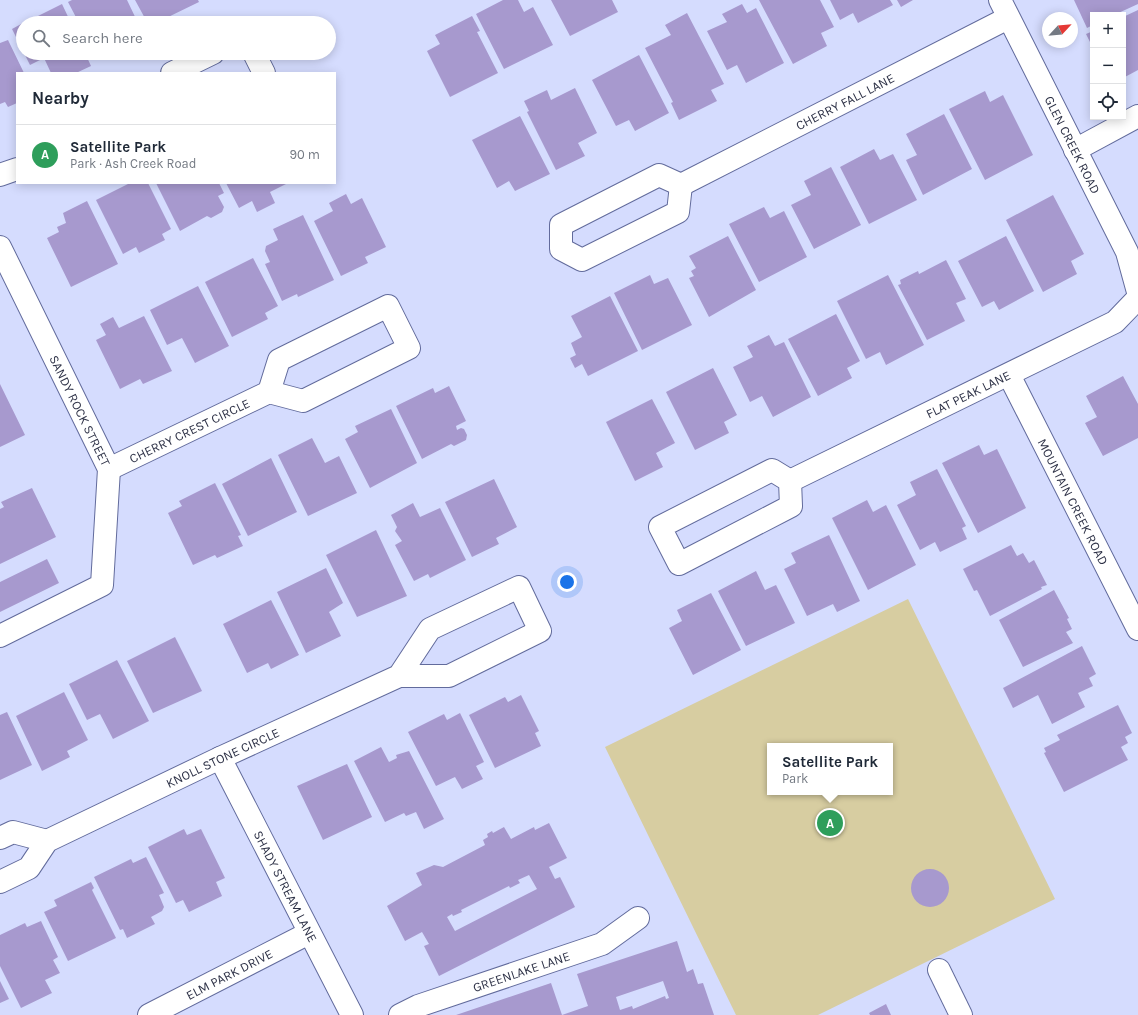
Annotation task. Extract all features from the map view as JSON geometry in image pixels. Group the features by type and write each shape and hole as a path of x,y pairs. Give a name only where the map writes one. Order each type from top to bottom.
{"street":[{"name":"GLEN CREEK ROAD","path":"1004,9 1127,252 1138,292"},
{"name":"CHERRY FALL LANE","path":"681,186 1004,9"},
{"path":"174,72 199,60"},
{"path":"258,60 264,72"},
{"path":"1075,150 1138,116"},
{"path":"0,175 16,169"},
{"path":"659,175 681,186 678,212 582,260 561,249 561,225 659,175"},
{"name":"SANDY ROCK STREET","path":"0,247 109,469 102,585 0,636"},
{"name":"FLAT PEAK LANE","path":"790,481 1115,322 1138,298"},
{"path":"388,306 409,348 303,401 269,392 279,360 388,306"},
{"name":"MOUNTAIN CREEK ROAD","path":"1009,375 1138,628"},
{"name":"CHERRY CREST CIRCLE","path":"109,469 269,392"},
{"path":"772,470 790,481 791,506 678,564 660,527 772,470"},
{"name":"KNOLL STONE CIRCLE","path":"47,841 220,758 399,676 450,676 540,631 519,587 430,629 399,676"},
{"name":"SHADY STREAM LANE","path":"220,758 352,1015"},
{"path":"0,838 13,832 47,841 29,868 0,882"},
{"name":"GREENLAKE LANE","path":"400,1015 418,1006 602,944 638,918"},
{"name":"ELM PARK DRIVE","path":"149,1015 309,933"},
{"path":"939,970 961,1015"}],"shaded area":[{"path":"908,599 1055,899 818,1015 736,1015 605,747"}],"building":[{"path":"72,0 127,0 135,16 75,16 68,2"},
{"path":"135,0 198,0 199,2 170,16 144,16"},
{"path":"503,0 518,0 524,12 533,7 553,45 504,69 476,14"},
{"path":"551,0 612,0 618,12 570,36"},
{"path":"759,0 820,0 834,27 821,33 827,46 793,64"},
{"path":"830,0 890,0 893,5 858,23 853,13 840,20"},
{"path":"897,0 913,0 901,7"},
{"path":"1074,0 1138,0 1138,4 1121,12 1090,12 1090,26 1087,28"},
{"path":"62,4 68,16 38,16"},
{"path":"742,4 747,13 756,8 784,63 746,83 737,65 727,70 707,31 727,22 722,14"},
{"path":"1138,10 1138,70 1126,76 1126,48 1126,16"},
{"path":"687,13 724,84 711,90 717,101 679,120 671,103 673,102 645,48 671,35 665,25"},
{"path":"472,16 480,31 477,32 498,73 450,97 427,51 440,44 435,35"},
{"path":"16,27 16,37 12,29"},
{"path":"1090,32 1090,42 1086,34"},
{"path":"8,40 16,56 16,60 18,60 24,72 16,72 16,103 8,107 5,102 0,104 0,43"},
{"path":"639,55 669,113 635,131 629,120 616,126 592,80"},
{"path":"28,60 40,60 30,65"},
{"path":"45,60 88,60 91,66 78,72 51,72"},
{"path":"575,88 597,133 578,143 585,156 556,170 527,112 529,111 524,101 547,90 551,100"},
{"path":"985,91 990,102 1003,95 1033,155 985,180 949,109"},
{"path":"944,114 972,169 923,195 906,160 917,155 906,134"},
{"path":"520,116 550,174 515,191 509,181 497,188 472,140"},
{"path":"874,149 880,160 893,154 917,200 869,224 840,167"},
{"path":"831,167 861,225 814,249 791,205 811,195 804,181"},
{"path":"128,184 148,184 171,229 162,234 165,240 139,253 136,247 123,254 96,200"},
{"path":"156,184 220,184 224,193 218,196 224,207 222,212 211,218 207,216 180,231"},
{"path":"227,184 286,184 270,192 275,203 257,212 252,201 239,208"},
{"path":"346,194 351,204 362,198 386,247 365,257 368,263 341,276 314,221 333,211 329,203"},
{"path":"1053,195 1084,254 1071,261 1077,274 1043,292 1006,220"},
{"path":"87,201 118,264 71,287 47,238 59,232 57,227 66,223 63,213"},
{"path":"764,207 770,218 784,211 807,257 759,282 729,224"},
{"path":"303,215 334,280 298,297 297,294 282,301 265,264 270,262 265,251 266,246 278,240 273,229"},
{"path":"728,236 756,290 709,317 689,278 694,276 691,271 696,268 689,256"},
{"path":"1006,236 1034,291 999,310 994,301 982,307 958,261"},
{"path":"253,258 278,306 265,313 268,319 232,337 205,282"},
{"path":"946,260 966,299 956,303 965,321 927,340 898,285 901,284 900,280 918,271 919,274"},
{"path":"650,275 654,284 668,278 692,325 642,350 614,293"},
{"path":"888,275 924,345 886,365 880,352 866,359 837,301"},
{"path":"198,286 229,346 195,363 182,338 167,345 150,310"},
{"path":"610,296 638,351 588,376 582,364 575,368 570,358 576,355 571,343 582,337 571,316"},
{"path":"836,314 860,361 847,368 852,378 818,396 788,339"},
{"path":"144,316 172,371 143,384 140,379 120,389 96,340 106,335 100,324 113,317 119,328"},
{"path":"769,335 775,346 784,342 811,397 773,417 762,396 750,402 733,367 753,357 747,346"},
{"path":"713,368 737,415 724,422 729,433 695,450 666,392"},
{"path":"1123,376 1138,404 1138,438 1103,456 1085,423 1097,417 1086,396"},
{"path":"0,384 25,435 0,447"},
{"path":"449,386 466,421 456,426 457,430 461,428 464,429 467,435 466,440 454,446 451,444 422,459 396,406 433,388 435,393"},
{"path":"652,399 675,443 656,453 663,467 635,481 606,422"},
{"path":"391,409 417,463 370,488 345,439 358,432 355,426"},
{"path":"312,438 325,463 339,456 357,493 308,516 278,455"},
{"path":"979,445 984,455 997,449 1026,508 978,533 942,463"},
{"path":"271,458 297,512 248,536 222,484"},
{"path":"937,469 966,526 962,528 967,539 940,552 935,542 920,550 897,505 916,495 910,482"},
{"path":"494,479 517,527 496,538 499,544 472,557 445,502"},
{"path":"215,483 241,535 238,536 243,546 217,558 215,555 193,565 168,513 182,506 179,501"},
{"path":"32,488 56,537 0,564 0,509 4,507 1,502"},
{"path":"867,500 873,512 886,505 916,565 868,590 832,518"},
{"path":"413,503 420,517 440,508 466,560 430,578 428,574 414,581 395,545 402,541 395,531 397,527 391,515"},
{"path":"376,530 407,596 357,617 326,555"},
{"path":"829,535 860,601 837,612 833,604 807,616 784,569 796,563 791,553"},
{"path":"1011,545 1017,556 1023,553 1029,563 1034,560 1047,585 990,616 977,590 974,591 963,569"},
{"path":"47,559 59,583 0,612 0,582"},
{"path":"326,568 343,603 329,612 341,636 306,653 277,592"},
{"path":"756,571 765,590 776,585 795,623 746,646 718,591"},
{"path":"1054,590 1069,618 1067,619 1072,629 1066,632 1073,643 1023,667 999,620"},
{"path":"711,593 741,650 693,675 669,628 682,621 677,610"},
{"path":"271,600 299,655 271,669 268,663 247,673 223,624"},
{"path":"175,637 202,691 153,713 127,661"},
{"path":"1082,646 1096,674 1089,678 1093,686 1078,693 1085,707 1052,724 1038,695 1013,708 1003,688"},
{"path":"117,660 149,721 113,739 100,714 87,720 69,684"},
{"path":"64,692 88,740 67,751 70,757 42,771 16,716"},
{"path":"521,695 539,731 535,733 541,746 495,768 469,715 505,697 508,702"},
{"path":"1118,705 1132,733 1125,737 1128,743 1121,747 1128,760 1064,792 1044,753 1046,752 1044,748 1060,740 1057,735"},
{"path":"7,712 32,765 0,780 0,715"},
{"path":"460,713 484,762 476,766 483,779 462,789 455,777 436,786 408,732 444,714 447,720"},
{"path":"381,747 389,762 397,758 396,755 409,751 444,819 424,829 416,812 406,816 404,813 385,822 354,761"},
{"path":"347,764 372,817 323,840 297,786"},
{"path":"549,823 567,858 549,867 555,879 560,877 575,907 439,976 424,946 429,944 422,932 405,941 387,906 422,885 416,873 434,865 443,867 485,845 483,840 488,837 487,834 492,831 493,833 504,827 511,839 534,827 535,830","holes":["529,875 537,889 455,931 447,917 452,914 453,916 462,912 461,910 509,886 510,888 520,883 518,880"]},
{"path":"184,829 187,835 201,829 225,878 216,882 222,896 189,912 183,900 176,903 148,847"},
{"path":"146,857 164,893 159,895 164,907 162,911 151,917 155,924 127,938 123,929 120,930 94,877 131,859 133,863"},
{"path":"926,869 934,869 941,872 946,877 949,888 946,899 941,904 934,907 926,907 919,904 914,899 911,892 911,884 914,877 919,872"},
{"path":"91,882 94,888 92,890 116,938 68,961 44,912 57,906 54,900"},
{"path":"41,921 58,957 53,960 60,973 45,980 52,993 21,1008 0,966 0,935 25,923 27,927"},
{"path":"677,941 687,972 693,969 698,984 703,983 714,1015 562,1015 588,1006 577,974","holes":["663,981 669,998 666,999 665,996 633,1009 632,1006 620,1010 616,997"]},
{"path":"0,981 9,999 0,1003"},
{"path":"551,983 562,1015 456,1015"},
{"path":"886,1004 891,1015 870,1015 869,1013"}],"place":[{"name":"Satellite Park","path":"830,823"}]}
